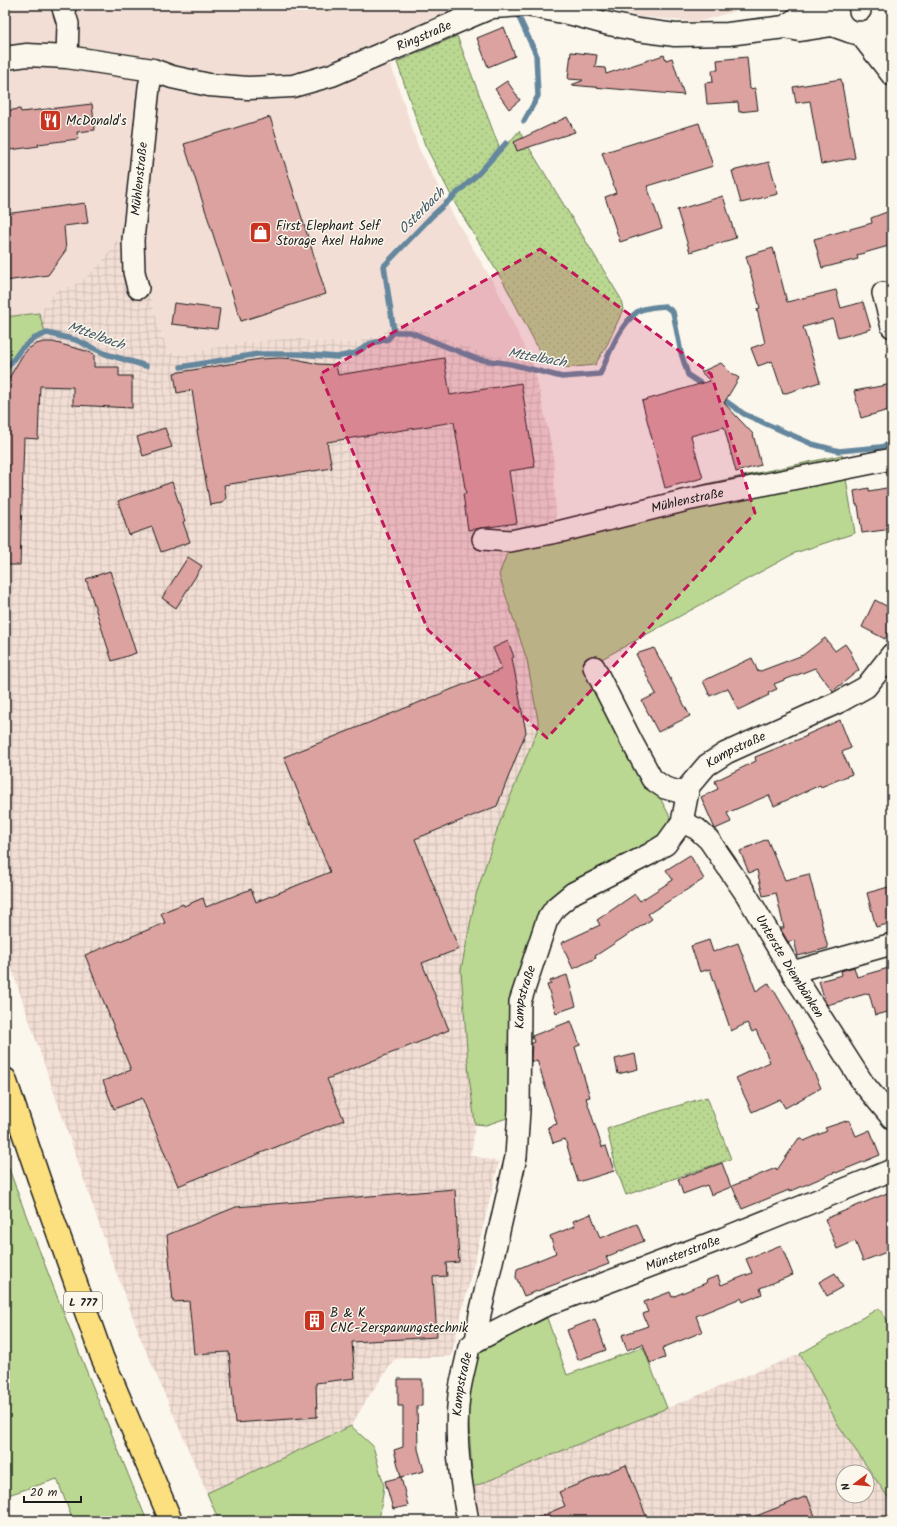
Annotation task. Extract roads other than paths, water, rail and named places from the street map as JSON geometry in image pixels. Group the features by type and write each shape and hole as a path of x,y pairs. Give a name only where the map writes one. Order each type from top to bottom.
{"highway":[{"name":"L 777","path":"5,1078 40,1185 102,1357 171,1521"}],"street":[{"path":"62,5 68,24 66,57"},
{"name":"Ringstraße","path":"785,27 799,17 828,9 832,5"},
{"path":"837,5 836,12 838,20 842,26 855,32 892,75"},
{"name":"Ringstraße","path":"5,58 27,55 66,57 154,70 172,77 209,85 248,88 293,86 332,75 492,7 515,6 572,14 605,24 675,35 728,34 785,27 800,30 832,26 855,32"},
{"path":"855,32 868,32 874,28 880,14"},
{"path":"880,14 892,50"},
{"name":"Mühlenstraße","path":"138,288 134,272 133,240 149,87 154,70"},
{"path":"883,293 892,327"},
{"name":"Mühlenstraße","path":"483,539 510,541 562,531 687,500 892,459"},
{"name":"Kampstraße","path":"468,1521 457,1452 459,1395 469,1347 476,1341 480,1314 516,1157 519,1110 520,1002 547,920 556,907 573,893 650,854 666,844 682,822 689,786 707,765 726,753 839,702 866,687 892,654"},
{"path":"594,666 652,779 665,788 687,794"},
{"name":"Unterste Diembänken","path":"682,822 697,829 709,840 746,894 792,972 863,1083 892,1118"},
{"path":"792,972 892,944"},
{"name":"Münsterstraße","path":"476,1341 542,1307 724,1238 892,1170"}],"waterway":[{"name":"Osterbach","path":"516,11 536,54 538,96 524,121"},
{"name":"Osterbach","path":"394,332 384,266 431,217 479,173 506,143"},
{"name":"Mttelbach","path":"181,367 258,354 298,354 337,357 356,353 369,344 388,339 394,332 410,332 477,359 511,364 562,377 600,374 615,341 630,318 643,309 665,306 673,312 681,353 688,375 706,387"},
{"name":"Mttelbach","path":"5,371 21,349 33,339 47,333 76,340 106,354 146,366"},
{"name":"Mttelbach","path":"720,397 744,414 812,444 839,451 881,447 892,443"}],"place":[{"name":"McDonald's","path":"50,121"},
{"name":"First Elephant Self Storage Axel Hahne","path":"260,233"},
{"name":"B & K CNC-Zerspanungstechnik","path":"314,1320"}]}
